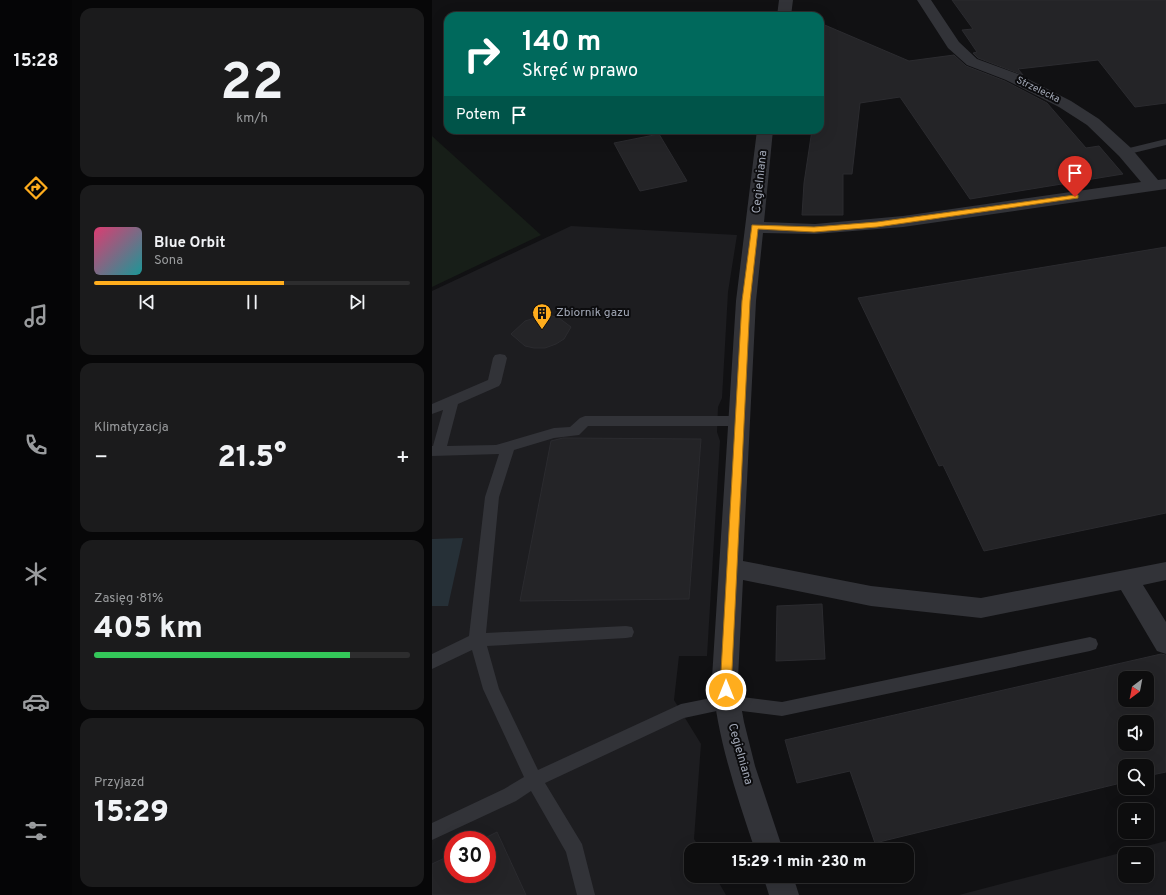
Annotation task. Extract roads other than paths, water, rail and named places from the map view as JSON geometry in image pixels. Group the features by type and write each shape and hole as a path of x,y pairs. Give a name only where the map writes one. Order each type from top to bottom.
{"street":[{"path":"784,12 786,0"},
{"name":"Strzelecka","path":"924,0 953,45 972,62 1012,77 1065,104 1093,122 1160,184"},
{"name":"Cegielniana","path":"765,134 746,301 725,678 726,702 735,744 767,843"},
{"path":"755,226 814,229 877,224 958,214 1160,184"},
{"path":"731,568 871,596 981,608 1166,571"},
{"path":"1127,579 1166,644"},
{"path":"780,883 784,895"}],"lane":[{"path":"1125,152 1166,142"},
{"path":"432,409 494,383 500,358"},
{"path":"452,401 436,451 496,450 554,433 574,432 585,421 740,421"},
{"path":"508,447 492,497 477,640 490,689 534,780 575,850 586,895"},
{"path":"432,662 477,640 626,632"},
{"path":"432,832 510,796 534,780 681,711 726,702 782,709 1090,644"}],"place":[{"name":"Zbiornik gazu","path":"542,330"}]}
